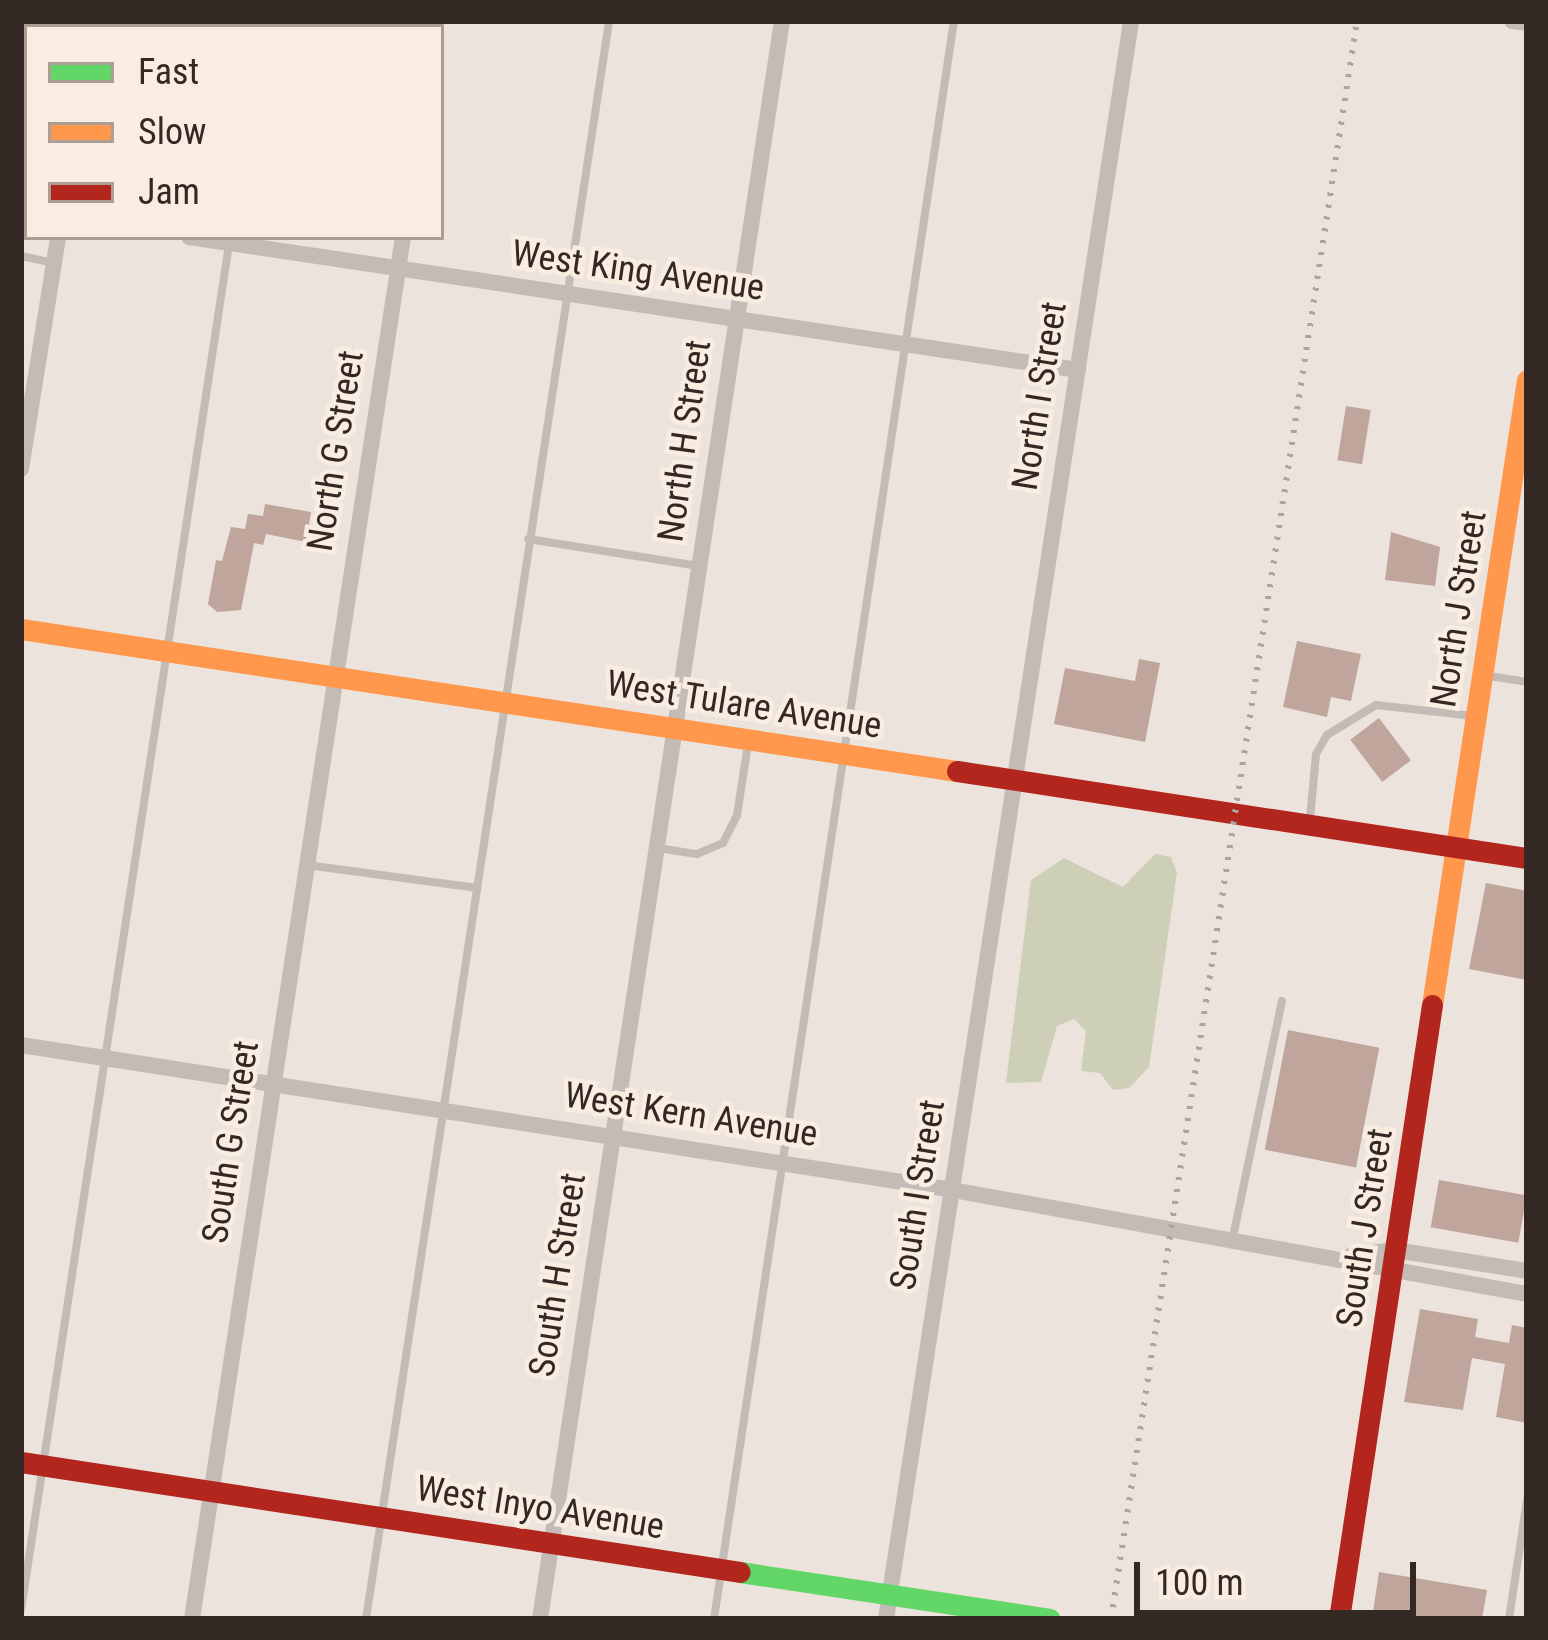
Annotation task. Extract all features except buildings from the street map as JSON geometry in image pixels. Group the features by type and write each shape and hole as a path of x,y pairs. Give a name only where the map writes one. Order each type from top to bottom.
{"main road":[{"name":"North J Street","path":"1456,847 1522,448 1527,380"},
{"name":"West Tulare Avenue","path":"21,629 1527,858"},
{"name":"South J Street","path":"1339,1619 1456,847"},
{"name":"West Inyo Avenue","path":"32,1464 1049,1619"}],"street":[{"name":"North H Street","path":"675,728 782,21"},
{"name":"North I Street","path":"1015,782 1131,21"},
{"path":"1512,21 1527,23"},
{"path":"21,469 57,240"},
{"name":"West King Avenue","path":"229,240 1078,370"},
{"name":"North G Street","path":"335,676 403,240"},
{"name":"South G Street","path":"192,1619 335,676"},
{"name":"South H Street","path":"540,1619 675,728"},
{"name":"South I Street","path":"886,1619 1015,782"},
{"name":"West Kern Avenue","path":"21,1046 613,1135 1350,1256"},
{"path":"1350,1256 1395,1250 1527,1270"},
{"path":"1350,1256 1390,1275 1527,1294"}],"lane":[{"path":"366,1619 609,21"},
{"path":"713,1619 954,21"},
{"path":"21,1610 32,1464 103,1058 229,240"},
{"path":"21,256 53,263"},
{"path":"528,539 700,566"},
{"path":"1482,675 1527,682"},
{"path":"1310,827 1316,754 1327,735 1376,705 1476,717"},
{"path":"657,848 697,854 723,843 737,815 749,740"},
{"path":"307,865 478,888"},
{"path":"1233,1237 1282,1001"},
{"path":"1509,1619 1527,1500"}],"green space":[{"path":"1155,854 1171,857 1177,873 1149,1067 1129,1088 1113,1090 1100,1073 1081,1071 1086,1031 1074,1019 1057,1026 1041,1082 1006,1083 1031,880 1064,858 1123,887"}],"railway":[{"path":"1111,1619 1357,21"}],"traffic: fast":[{"path":"740,1572 1049,1619"}],"traffic: slow":[{"path":"1432,1005 1527,380"},
{"path":"21,629 957,771"}],"traffic: jam":[{"path":"957,771 1527,858"},
{"path":"1339,1619 1432,1005"},
{"path":"21,1462 740,1572"}]}
